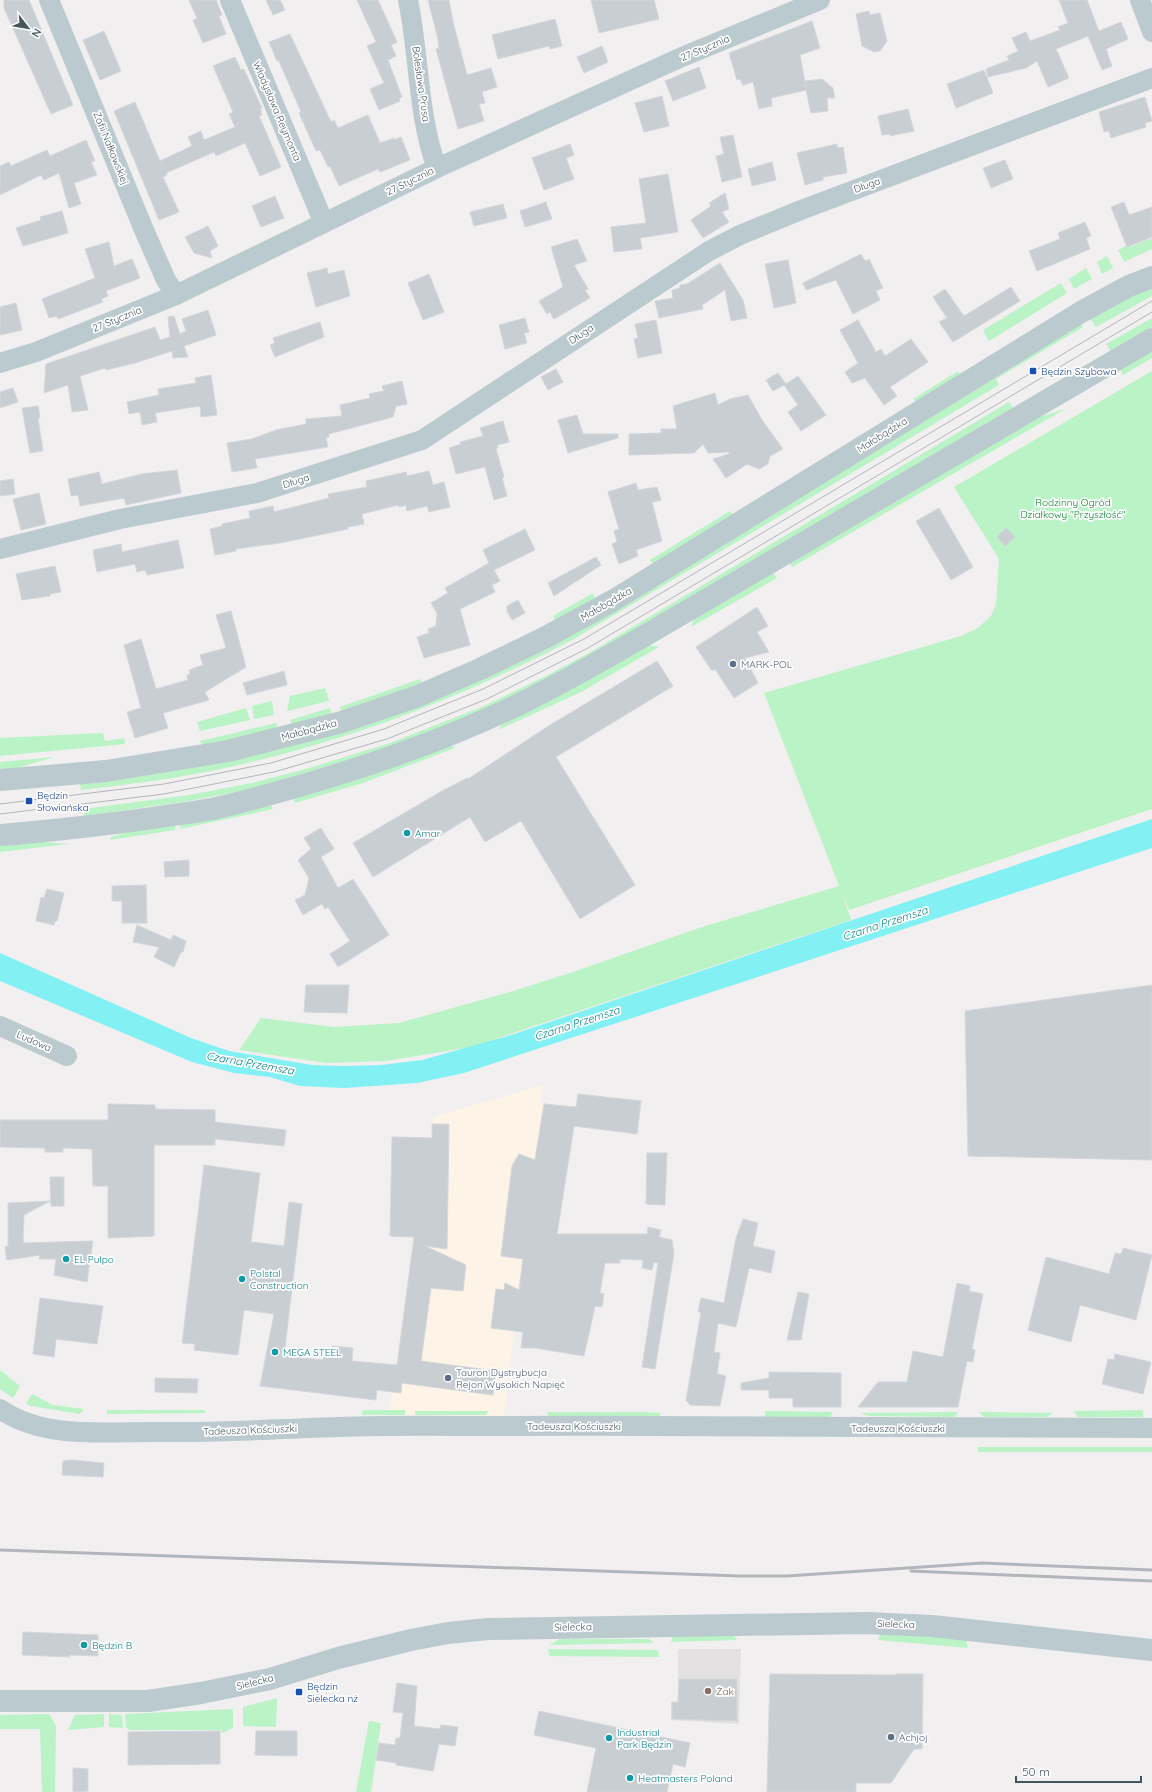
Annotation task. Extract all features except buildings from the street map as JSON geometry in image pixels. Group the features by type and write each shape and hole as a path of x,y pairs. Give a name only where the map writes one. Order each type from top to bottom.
{"street":[{"name":"Zofii Nałkowskiej","path":"49,0 144,230 166,280 176,295"},
{"name":"Władysława Reymonta","path":"230,0 324,223"},
{"name":"Bolesława Prusa","path":"408,0 424,112 432,154 437,168"},
{"name":"27 Stycznia","path":"0,363 36,352 176,295 437,168 682,57 820,0"},
{"path":"1140,0 1152,32"},
{"name":"Długa","path":"0,549 120,520 257,493 422,440 641,294 709,251 734,238 801,210 1152,78"},
{"name":"Małobądzka","path":"0,780 106,771 228,751 342,722 418,696 480,670 546,637 614,600 1082,312 1129,286 1152,277"},
{"path":"0,835 74,828 223,806 362,767 432,742 487,719 577,674 646,635 1152,339"},
{"name":"Ludowa","path":"0,1026 67,1056"},
{"name":"Tadeusza Kościuszki","path":"0,1409 11,1416 36,1426 64,1431 95,1432 225,1433 353,1426 1152,1428"},
{"name":"Sielecka","path":"0,1702 148,1701 201,1693 270,1679 338,1658 411,1640 448,1633 488,1629 866,1623 932,1626 1152,1650"}],"shaded area":[{"path":"543,1085 541,1103 544,1104 535,1160 504,1416 389,1415 413,1241 427,1243 433,1117"},
{"path":"678,1649 741,1649 739,1724 671,1720 671,1702 678,1701"}],"green space":[{"path":"1152,238 1152,249 1124,262 1118,250 1129,244 1130,247"},
{"path":"1107,256 1113,268 1102,274 1097,262"},
{"path":"1086,268 1092,279 1074,289 1069,279"},
{"path":"1061,283 1067,293 989,341 983,330"},
{"path":"1152,286 1152,296 1096,327 1090,318"},
{"path":"1152,318 1152,327 1111,352 1106,344"},
{"path":"1081,324 1083,327 996,379 999,385 574,639 486,682 395,719 302,749 206,772 160,780 81,790 80,783 390,716"},
{"path":"1152,349 1152,358 1123,375 1120,369"},
{"path":"1101,357 582,661 487,709 379,751 251,789 189,801 84,816 83,809 189,795 252,783 309,768 390,743 484,706 548,675 594,650 1009,402 1013,408"},
{"path":"958,371 961,376 917,403 913,399"},
{"name":"Rodzinny Ogród Działkowy \"Przyszłość\"","path":"1152,371 1152,809 849,910 842,893 851,920 471,1047 386,1061 326,1063 239,1050 261,1018 334,1027 399,1023 510,992 573,972 702,927 839,886 764,693 961,636 978,628 991,616 996,604 999,559 954,487"},
{"path":"1067,408 792,567 789,561 1031,420"},
{"path":"730,511 734,516 653,564 650,560"},
{"path":"772,571 777,578 691,627 695,616"},
{"path":"593,593 595,599 555,621 553,616"},
{"path":"645,644 659,647 581,692 498,730 504,721"},
{"path":"420,679 422,683 341,711 340,707"},
{"path":"325,688 329,701 287,711 290,696"},
{"path":"272,701 274,715 254,719 252,706"},
{"path":"246,708 250,720 200,731 197,722"},
{"path":"330,708 332,714 292,726 290,720"},
{"path":"276,723 278,729 203,747 200,741"},
{"path":"103,733 105,741 124,738 125,744 0,756 0,738"},
{"path":"451,745 455,748 363,783 295,803 293,796"},
{"path":"54,757 14,769 0,771 0,762"},
{"path":"270,803 273,809 180,829 181,822"},
{"path":"176,821 175,830 110,840 111,837 136,829"},
{"path":"32,841 69,844 0,852 0,844"},
{"path":"0,1370 20,1386 13,1398 0,1389"},
{"path":"32,1394 53,1405 84,1409 80,1414 31,1406 26,1404"},
{"path":"107,1410 205,1410 205,1413 107,1414"},
{"path":"363,1410 405,1410 405,1415 362,1415"},
{"path":"1143,1410 1143,1417 1078,1417 1074,1411"},
{"path":"415,1411 488,1411 486,1415 415,1415"},
{"path":"765,1411 833,1412 830,1417 765,1417"},
{"path":"547,1412 647,1412 660,1413 660,1416 548,1416"},
{"path":"958,1412 955,1417 869,1416 860,1413"},
{"path":"979,1412 1053,1413 1047,1417 984,1417"},
{"path":"978,1447 1152,1447 1152,1452 978,1452"},
{"path":"881,1632 966,1640 968,1648 878,1640"},
{"path":"673,1636 734,1636 737,1640 671,1642"},
{"path":"559,1639 649,1639 654,1643 550,1645"},
{"path":"548,1649 658,1650 659,1657 549,1656"},
{"path":"277,1698 276,1727 243,1726 243,1707"},
{"path":"233,1709 233,1728 222,1733 221,1730 129,1730 126,1728 125,1714"},
{"path":"49,1714 56,1726 55,1792 42,1792 40,1729 0,1729 0,1715"},
{"path":"104,1714 104,1727 68,1730 75,1715"},
{"path":"109,1714 122,1715 123,1728 109,1727"},
{"path":"369,1721 381,1723 371,1792 356,1792"}],"water":[{"name":"Czarna Przemsza","path":"1152,819 1152,848 464,1073 417,1083 344,1088 300,1086 270,1077 234,1073 192,1062 0,981 0,953 191,1038 229,1051 312,1065 381,1065 422,1060 514,1034"}],"tram line":[{"path":"0,804 164,784 271,763 384,729 483,689 584,639 1152,301"},
{"path":"0,814 164,794 274,772 387,739 487,699 588,648 1152,312"}],"railway":[{"path":"0,1550 740,1576 787,1576 982,1563 1152,1570"},
{"path":"911,1571 1152,1581"}],"place":[{"name":"Będzin Szybowa","path":"1033,371"},
{"name":"MARK-POL","path":"733,664"},
{"name":"Będzin Słowiańska","path":"29,801"},
{"name":"Amar","path":"407,833"},
{"name":"EL Pulpo","path":"66,1259"},
{"name":"Polstal Construction","path":"242,1279"},
{"name":"MEGA STEEL","path":"275,1352"},
{"name":"Tauron Dystrybucja Rejon Wysokich Napięć","path":"448,1378"},
{"name":"Będzin B","path":"84,1645"},
{"name":"Żak","path":"708,1691"},
{"name":"Będzin Sielecka nż","path":"299,1692"},
{"name":"Achjoj","path":"891,1737"},
{"name":"Industrial Park Będzin","path":"609,1738"},
{"name":"Heatmasters Poland","path":"630,1778"}]}
